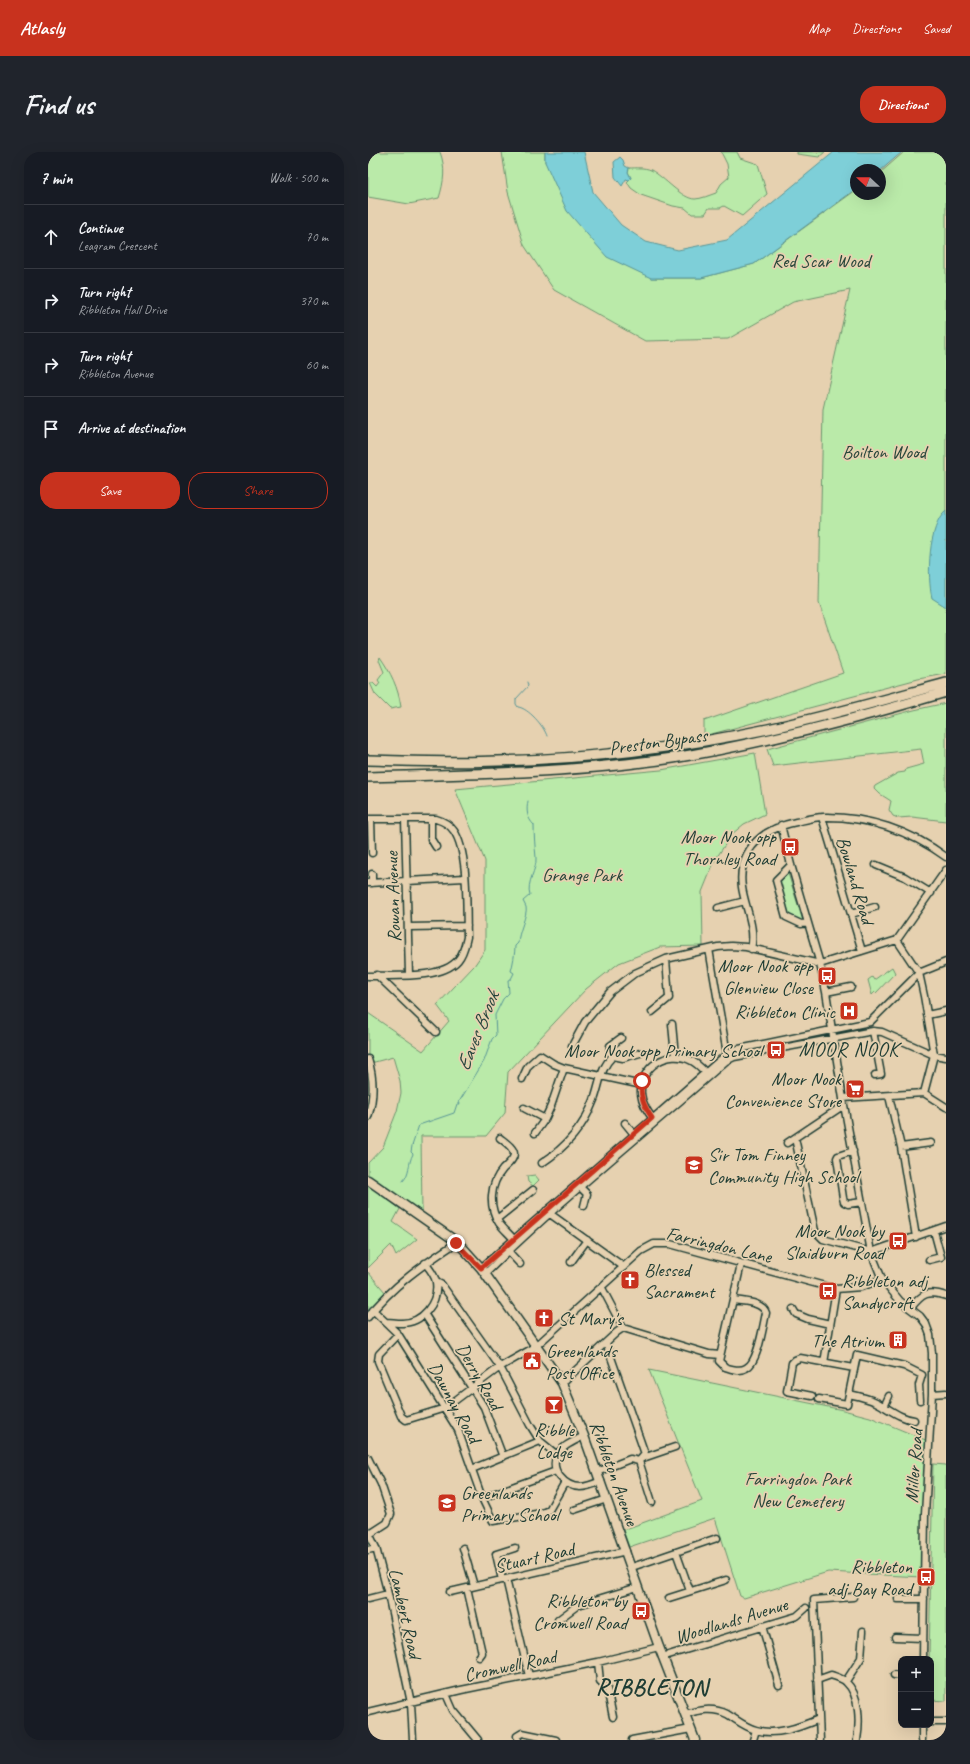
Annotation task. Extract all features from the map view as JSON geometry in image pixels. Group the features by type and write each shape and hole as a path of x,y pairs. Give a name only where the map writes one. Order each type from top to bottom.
{"highway":[{"name":"Preston Bypass","path":"368,760 499,761 595,754 667,746 766,730 819,718 946,683"},
{"name":"Preston Bypass","path":"368,778 530,772 672,758 775,738 850,720 946,692"}],"main road":[{"name":"Ribbleton Avenue","path":"368,1180 456,1243 483,1271 535,1347 562,1383 601,1481 662,1657 695,1740"}],"street":[{"path":"751,948 753,930 745,901 741,875 746,856 752,847 763,835 782,825 822,817 862,820 882,825 918,839 946,857"},
{"name":"Bowland Road","path":"822,817 862,951"},
{"path":"368,976 435,973 452,966 458,960 464,950 467,937 463,858 458,838 453,829 444,822 431,819 370,819 372,853"},
{"name":"Rowan Avenue","path":"405,819 409,927 409,974"},
{"path":"431,819 431,839 436,847"},
{"name":"Miller Road","path":"782,825 791,865 820,964 826,992 844,1105 871,1252 882,1279 900,1301 911,1308 926,1324 930,1335 932,1394 925,1514 923,1656"},
{"path":"791,865 776,880 786,917 801,924 808,922"},
{"path":"876,865 905,877 931,893"},
{"path":"572,1046 585,1022 610,992 629,977 666,959 709,949 731,946 751,948 820,964 897,940 946,870"},
{"path":"372,874 370,883 464,878"},
{"path":"718,908 745,901"},
{"path":"851,914 876,907"},
{"path":"409,927 467,926"},
{"path":"897,940 919,973 927,1015 934,1055 924,1093"},
{"path":"709,949 728,1057"},
{"path":"652,1012 669,998 666,959"},
{"path":"483,1271 547,1212 728,1057 734,1050 870,1022 919,973 946,962"},
{"path":"377,975 436,1032"},
{"path":"826,992 851,987"},
{"path":"927,1015 946,1011"},
{"path":"672,1024 675,1056"},
{"path":"728,1057 873,1031 882,1032 934,1055 946,1057"},
{"path":"873,1031 881,1074 875,1075"},
{"path":"621,1038 610,1046 610,1052 613,1056 623,1058 640,1053"},
{"path":"522,1079 528,1066 540,1055 554,1064 564,1068 642,1085"},
{"path":"542,1163 570,1140 581,1126 594,1102 606,1062 613,1056"},
{"path":"654,1120 643,1102 642,1085 646,1073 654,1064 666,1058 675,1056 691,1060 707,1074"},
{"path":"368,1061 373,1090 368,1117"},
{"path":"535,1133 545,1119 551,1106 564,1068"},
{"path":"843,1098 924,1093 946,1107"},
{"path":"889,1096 901,1147 916,1237"},
{"path":"787,1144 844,1105"},
{"path":"524,1108 545,1119"},
{"path":"547,1212 580,1187 585,1180 634,1134 654,1120"},
{"path":"625,1123 634,1134"},
{"path":"500,1138 512,1149 514,1154 513,1158 499,1173 493,1188 492,1202 497,1219 515,1241"},
{"path":"795,1138 815,1231 823,1239 871,1252 946,1226"},
{"path":"901,1147 930,1143"},
{"path":"853,1151 838,1156 837,1158 843,1198 844,1202 848,1204 862,1202"},
{"path":"580,1187 587,1194 584,1206"},
{"path":"497,1219 533,1190"},
{"path":"547,1212 624,1268"},
{"path":"929,1260 941,1257 934,1231"},
{"path":"571,1262 587,1240"},
{"path":"483,1271 508,1252 515,1241"},
{"path":"368,1317 404,1280 456,1243"},
{"name":"Farringdon Lane","path":"398,1334 379,1354 378,1358 402,1416 406,1420 445,1408 500,1367 535,1347 644,1249 650,1246 670,1244 836,1289 861,1288 882,1279"},
{"path":"508,1252 520,1264"},
{"path":"426,1263 436,1282 442,1285 500,1367 540,1441 557,1455"},
{"path":"734,1300 758,1305 765,1310 766,1313 753,1362 745,1369 732,1370 725,1368 719,1361 741,1264"},
{"path":"386,1322 402,1323 412,1321 425,1314 432,1303 436,1282"},
{"path":"602,1288 623,1328 709,1354 720,1355"},
{"path":"824,1363 836,1289"},
{"path":"911,1308 918,1299 925,1294 935,1292 946,1296"},
{"path":"793,1309 796,1314 808,1319 830,1324"},
{"name":"Dawnay Road","path":"374,1310 398,1334 458,1430 482,1498 492,1520 495,1522 542,1513 549,1510 565,1482"},
{"name":"Derry Road","path":"425,1314 484,1407 504,1456"},
{"path":"562,1383 616,1332 623,1328"},
{"path":"606,1343 645,1454 640,1460"},
{"path":"819,1399 847,1404 857,1355 904,1366 922,1375 932,1376"},
{"path":"812,1396 787,1391 792,1363 798,1358 854,1368"},
{"path":"920,1400 919,1385 922,1375"},
{"path":"849,1394 867,1398 884,1406 904,1419 914,1420"},
{"path":"932,1394 946,1394"},
{"path":"884,1406 889,1396"},
{"path":"584,1436 566,1446 557,1455 555,1465 556,1471 565,1482 580,1487 601,1481"},
{"path":"472,1469 540,1441"},
{"path":"597,1472 630,1459 640,1460 676,1446"},
{"path":"368,1458 381,1484 392,1514 387,1523 369,1533"},
{"path":"640,1460 652,1502"},
{"path":"482,1498 556,1471"},
{"path":"574,1510 607,1499"},
{"name":"Lambert Road","path":"369,1533 376,1548 388,1594 411,1703 413,1740"},
{"path":"632,1567 717,1538"},
{"path":"368,1550 376,1548"},
{"path":"463,1548 482,1653 479,1657"},
{"path":"515,1548 496,1554 529,1676"},
{"name":"Stuart Road","path":"450,1592 626,1552"},
{"path":"676,1552 690,1591"},
{"path":"669,1598 726,1580"},
{"path":"558,1620 578,1605 638,1587"},
{"path":"368,1599 388,1594"},
{"path":"820,1740 814,1600 853,1597"},
{"path":"898,1599 924,1599"},
{"name":"Woodlands Avenue","path":"662,1657 797,1616 806,1608"},
{"path":"762,1626 779,1685"},
{"path":"846,1681 861,1658 863,1631"},
{"path":"895,1637 923,1638"},
{"name":"Cromwell Road","path":"368,1712 461,1690 659,1648"},
{"path":"598,1662 600,1681 607,1688 612,1717"},
{"path":"817,1680 831,1675 846,1681 851,1688 857,1704 857,1740"},
{"path":"894,1675 898,1676"},
{"path":"446,1694 453,1710 478,1740"},
{"path":"685,1714 700,1710 712,1710 725,1713 740,1723 756,1730 779,1732 800,1727 819,1719"},
{"path":"934,1722 946,1722"},
{"path":"922,1728 922,1740"},
{"path":"632,1740 691,1729"},
{"path":"753,1740 756,1730"},
{"path":"518,1740 517,1736 522,1733 556,1740"}],"green space":[{"path":"368,152 440,152 444,175 439,198 409,204 368,197"},
{"name":"Boilton Wood","path":"502,152 545,152 545,162 651,278 701,278 754,264 850,194 850,200 886,200 886,168 904,152 946,152 946,674 918,679 704,736 704,721 843,673 819,603 823,409 850,290 793,302 728,339 645,341 554,290 524,245 508,192"},
{"path":"721,152 737,152 740,158 758,164 767,194 742,216 724,206 720,208 709,208 705,214 692,214 685,208 673,206 641,195 631,188 627,182 631,178 628,172 629,168 646,168 656,173 679,192 690,198 697,199 706,197 716,193 721,184 729,177 727,164"},
{"path":"797,152 825,152 819,157 797,154"},
{"path":"380,657 394,680 401,707 390,709 375,694 370,683 373,683 377,687 380,683 378,680 384,672 379,660"},
{"path":"946,703 946,821 912,817 898,818 893,816 889,810 891,801 874,788 898,773 905,772 906,769 924,764 921,749 773,766 767,749 914,710"},
{"name":"Grange Park","path":"755,753 765,814 744,824 732,834 715,860 702,892 703,946 660,947 619,963 586,989 508,1072 505,1113 486,1136 421,1136 422,1213 368,1175 368,1163 383,1147 397,1111 401,1093 400,1081 393,1057 371,1063 368,1055 368,1013 423,1051 449,1021 437,1005 474,966 485,950 485,861 455,789 661,770"},
{"path":"787,870 803,921 802,922 789,918 778,880"},
{"path":"892,967 895,973 876,993 875,992 872,995 868,980 872,977 874,980"},
{"path":"535,1175 539,1180 533,1186 528,1182 527,1176"},
{"path":"368,1184 400,1209 393,1222 417,1239 396,1256 391,1245 368,1268"},
{"path":"368,1272 385,1292 368,1314"},
{"name":"Farringdon Park New Cemetery","path":"649,1370 843,1410 870,1417 928,1441 921,1577 828,1572 744,1598 740,1596 715,1518 629,1547 623,1530 702,1501"},
{"path":"933,1464 946,1465 946,1701 934,1700 934,1656 929,1656"}],"water":[{"path":"545,152 584,152 593,192 621,225 646,242 678,250 727,240 834,152 902,152 886,166 886,164 850,164 850,193 754,264 701,278 651,278 607,257 567,211 545,162"},
{"path":"620,157 625,166 629,168 628,172 631,178 629,180 626,179 622,186 615,177 614,162"},
{"path":"946,511 946,607 932,598 929,565 932,539 940,518"}],"waterway":[{"name":"Eaves Brook","path":"527,682 528,686 516,699 516,704 518,707 522,708 535,718 543,727 547,736"},
{"name":"Eaves Brook","path":"403,1181 407,1175 413,1154 411,1152 412,1146 419,1125 454,1113 457,1104 460,1104 459,1102 484,1061 492,1039 496,1035 495,1015 503,999 509,993 508,980 511,979 514,973 511,971 515,946 518,943 526,910 523,901 530,895 529,885 536,863 534,825 528,814 528,801"}],"place":[{"name":"Moor Nook opp Thornley Road","path":"790,847"},
{"name":"Moor Nook opp Glenview Close","path":"827,976"},
{"name":"Ribbleton Clinic","path":"849,1011"},
{"name":"Moor Nook opp Primary School","path":"776,1050"},
{"name":"Moor Nook Convenience Store","path":"855,1089"},
{"name":"Sir Tom Finney Community High School","path":"694,1165"},
{"name":"Moor Nook by Slaidburn Road","path":"898,1241"},
{"name":"Blessed Sacrament","path":"630,1280"},
{"name":"Ribbleton adj Sandycroft","path":"828,1291"},
{"name":"St Mary's","path":"544,1318"},
{"name":"The Atrium","path":"898,1340"},
{"name":"Greenlands Post Office","path":"532,1361"},
{"name":"Ribble Lodge","path":"554,1405"},
{"name":"Greenlands Primary School","path":"447,1503"},
{"name":"Ribbleton adj Bay Road","path":"926,1577"},
{"name":"Ribbleton by Cromwell Road","path":"641,1611"}],"district":[{"name":"MOOR NOOK","path":"849,1049"},
{"name":"RIBBLETON","path":"652,1687"}],"route":[{"path":"456,1243 463,1248 481,1268 652,1118 645,1107 642,1098 642,1081"}],"park label":[{"name":"Red Scar Wood","path":"821,260"}]}
